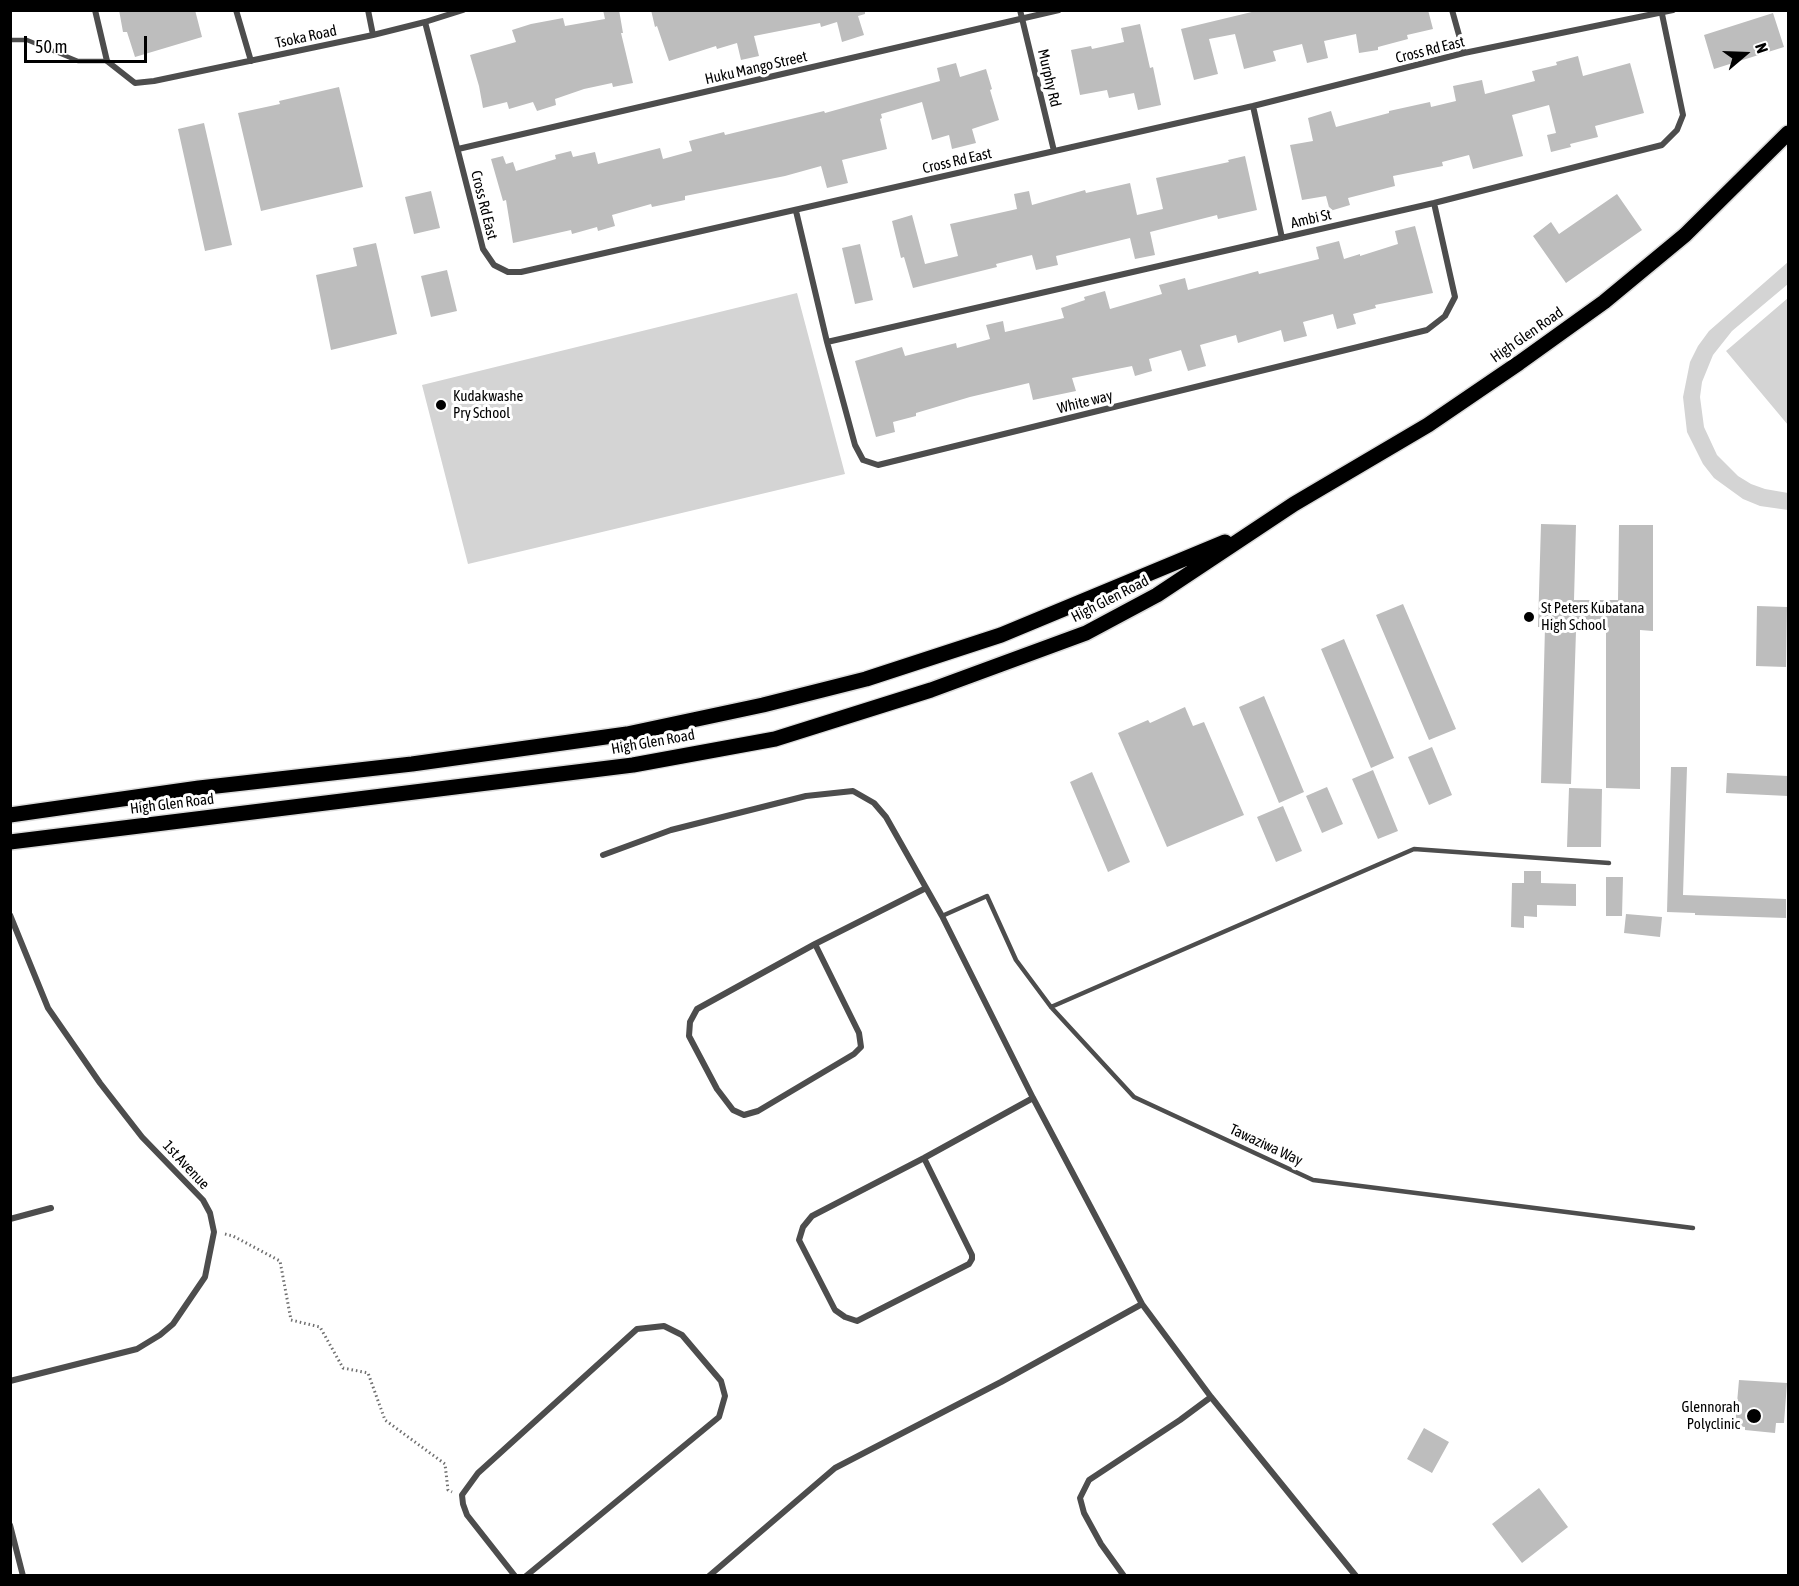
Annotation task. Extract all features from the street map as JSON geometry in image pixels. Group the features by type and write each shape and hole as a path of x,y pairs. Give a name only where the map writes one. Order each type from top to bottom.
{"main road":[{"name":"High Glen Road","path":"10,842 633,765 775,739 931,690 1086,633 1157,595 1294,504 1428,425 1604,302 1685,235 1788,134"},
{"name":"High Glen Road","path":"10,815 199,788 412,764 604,737 764,705 866,679 1001,635 1258,528"}],"street":[{"path":"95,10 107,61"},
{"path":"236,10 251,61"},
{"path":"368,10 374,35"},
{"name":"Tsoka Road","path":"107,61 135,83 154,81 374,35 463,10"},
{"name":"Murphy Rd","path":"1020,10 1054,151"},
{"name":"Huku Mango Street","path":"458,149 1059,10"},
{"path":"1452,10 1464,53"},
{"name":"Cross Rd East","path":"425,22 483,249 494,265 508,272 521,272 1253,106 1464,53 1673,10"},
{"name":"Ambi St","path":"827,342 1434,203 1662,145 1677,130 1683,115 1662,14"},
{"path":"1253,106 1282,238"},
{"name":"White way","path":"796,211 827,342 855,445 863,460 878,465 1427,330 1445,316 1455,297 1434,203"},
{"path":"603,855 671,830 806,796 853,790 874,802 886,818 942,916 1033,1098 1142,1304 1211,1397 1356,1575"},
{"path":"815,944 860,1033 861,1047 854,1054 759,1111 744,1115 733,1110 717,1089 689,1036 690,1022 696,1009 815,944 926,888"},
{"name":"1st Avenue","path":"10,915 48,1008 100,1083 142,1137 203,1200 210,1213 214,1232 205,1277 173,1324 160,1335 137,1348 10,1381"},
{"path":"924,1158 972,1259 969,1264 857,1321 845,1317 835,1310 799,1240 802,1227 812,1216 1033,1098"},
{"path":"10,1219 51,1208"},
{"path":"709,1575 835,1468 1001,1382 1142,1304"},
{"path":"515,1575 467,1515 462,1495 478,1473 637,1329 664,1326 682,1335 721,1381 725,1396 719,1417 526,1575"},
{"path":"1124,1575 1101,1544 1084,1513 1080,1498 1089,1480 1211,1397"},
{"path":"10,1525 23,1575"}],"lane":[{"path":"10,40 27,40 78,61 107,61"},
{"path":"1051,1007 1414,849 1609,863"},
{"name":"Tawaziwa Way","path":"942,916 987,896 1016,960 1051,1007 1134,1098 1313,1180 1693,1228"}],"path":[{"path":"214,1232 232,1236 280,1261 291,1320 320,1327 343,1368 368,1373 385,1420 446,1464 448,1490 462,1495"}],"shaded area":[{"path":"1788,262 1788,284 1732,331 1713,355 1702,382 1700,397 1704,427 1717,455 1738,476 1751,484 1788,493 1788,510 1760,506 1743,499 1714,478 1703,464 1687,432 1683,397 1690,362 1709,331"},
{"path":"797,293 845,474 468,564 422,385"},
{"path":"1788,298 1788,425 1726,351"}],"building":[{"path":"119,10 195,10 202,37 135,57 127,32 123,32"},
{"path":"603,10 619,10 623,33 621,33 633,83 613,87 612,83 584,89 555,99 556,105 537,111 533,102 509,109 507,102 483,108 470,55 516,42 512,30 563,18 565,26 605,19"},
{"path":"651,10 865,10 865,14 858,16 864,35 842,42 837,22 821,27 820,23 754,36 759,56 741,60 737,43 717,49 716,46 669,61 657,26 655,27"},
{"path":"1260,10 1428,10 1433,29 1407,35 1408,39 1378,47 1378,50 1359,53 1356,34 1324,41 1328,58 1307,63 1302,44 1273,51 1276,61 1244,69 1235,34 1209,39 1218,74 1194,80 1181,29"},
{"path":"1773,13 1784,47 1714,69 1704,35"},
{"path":"1140,24 1161,105 1138,110 1134,93 1109,98 1107,90 1080,95 1071,50 1091,46 1092,49 1124,42 1121,28"},
{"path":"1578,56 1583,76 1630,63 1644,113 1595,126 1598,137 1570,144 1571,147 1551,152 1547,135 1556,133 1549,105 1512,115 1523,156 1473,169 1469,155 1442,162 1443,166 1393,176 1395,186 1348,198 1350,205 1330,211 1326,196 1302,200 1290,145 1313,141 1308,118 1331,111 1336,127 1389,113 1389,111 1430,102 1431,107 1456,101 1453,86 1482,80 1485,94 1535,81 1532,71 1557,65 1556,62"},
{"path":"956,63 960,77 986,69 992,89 990,90 999,120 972,129 976,143 952,149 949,135 932,140 922,102 881,114 880,119 887,149 842,160 848,183 827,188 821,166 785,176 685,196 685,200 652,207 651,204 612,215 615,226 598,231 597,227 572,234 571,230 513,243 506,200 503,201 491,159 503,156 506,164 513,162 516,171 556,159 555,155 571,151 573,157 595,152 598,164 660,148 663,159 692,151 689,141 724,132 725,135 824,111 825,113 940,81 937,68"},
{"path":"339,87 363,187 261,211 238,113"},
{"path":"204,123 232,245 205,251 178,129"},
{"path":"1245,156 1257,210 1218,219 1217,215 1150,232 1155,255 1135,259 1130,238 1056,256 1058,265 1036,270 1032,255 996,264 997,267 913,288 904,257 901,258 892,221 912,215 925,264 958,256 950,224 1017,209 1014,194 1029,191 1032,205 1085,190 1086,193 1130,183 1137,215 1163,209 1156,178 1229,162 1228,160"},
{"path":"431,191 440,228 414,234 405,197"},
{"path":"1617,194 1642,230 1566,283 1533,236 1551,222 1559,234"},
{"path":"1415,226 1433,293 1375,305 1376,308 1353,314 1356,324 1337,329 1333,314 1303,322 1307,336 1284,342 1281,330 1238,343 1236,335 1200,345 1206,366 1188,371 1181,350 1149,359 1152,371 1135,376 1132,366 1072,378 1076,391 1033,400 1029,383 916,413 916,416 893,422 895,432 876,437 855,361 902,347 905,356 956,343 957,348 990,339 986,325 1003,321 1005,332 1064,318 1061,308 1085,300 1084,297 1105,291 1110,309 1162,294 1159,285 1185,278 1188,290 1258,271 1259,274 1319,259 1316,247 1339,241 1344,259 1360,254 1360,256 1398,244 1395,231"},
{"path":"376,243 397,334 331,350 316,275 357,266 353,248"},
{"path":"860,244 873,300 855,304 842,248"},
{"path":"447,270 457,311 431,317 421,276"},
{"path":"1541,524 1576,525 1574,600 1618,600 1619,525 1653,525 1653,631 1640,630 1640,789 1606,788 1606,631 1576,631 1571,784 1541,783 1545,627 1538,627"},
{"path":"1403,604 1456,729 1429,740 1376,615"},
{"path":"1757,606 1787,607 1786,667 1756,666"},
{"path":"1344,639 1394,758 1371,768 1321,649"},
{"path":"1264,696 1304,792 1279,803 1239,707"},
{"path":"1185,707 1193,726 1204,722 1244,815 1167,847 1118,733 1148,720 1150,723"},
{"path":"1432,747 1452,795 1429,805 1408,757"},
{"path":"1671,767 1687,767 1683,895 1786,899 1786,918 1667,912"},
{"path":"1373,770 1398,831 1378,839 1352,779"},
{"path":"1092,772 1130,862 1108,872 1070,782"},
{"path":"1727,773 1788,776 1788,796 1726,793"},
{"path":"1327,787 1343,824 1322,833 1306,796"},
{"path":"1569,788 1602,789 1601,847 1567,847"},
{"path":"1283,806 1302,851 1276,862 1257,817"},
{"path":"1524,871 1541,871 1541,883 1576,884 1576,906 1537,905 1537,917 1524,916 1524,928 1511,927 1512,883 1524,883"},
{"path":"1606,877 1623,877 1622,916 1606,916"},
{"path":"1626,914 1662,917 1660,937 1624,933"},
{"path":"1739,1380 1787,1383 1784,1423 1776,1423 1775,1433 1745,1430 1745,1427 1735,1426"},
{"path":"1424,1428 1449,1442 1432,1473 1407,1459"},
{"path":"1539,1488 1568,1527 1522,1563 1492,1524"}],"place":[{"name":"Kudakwashe Pry School","path":"441,405"},
{"name":"St Peters Kubatana High School","path":"1529,617"},
{"name":"Glennorah Polyclinic","path":"1754,1416"}]}
